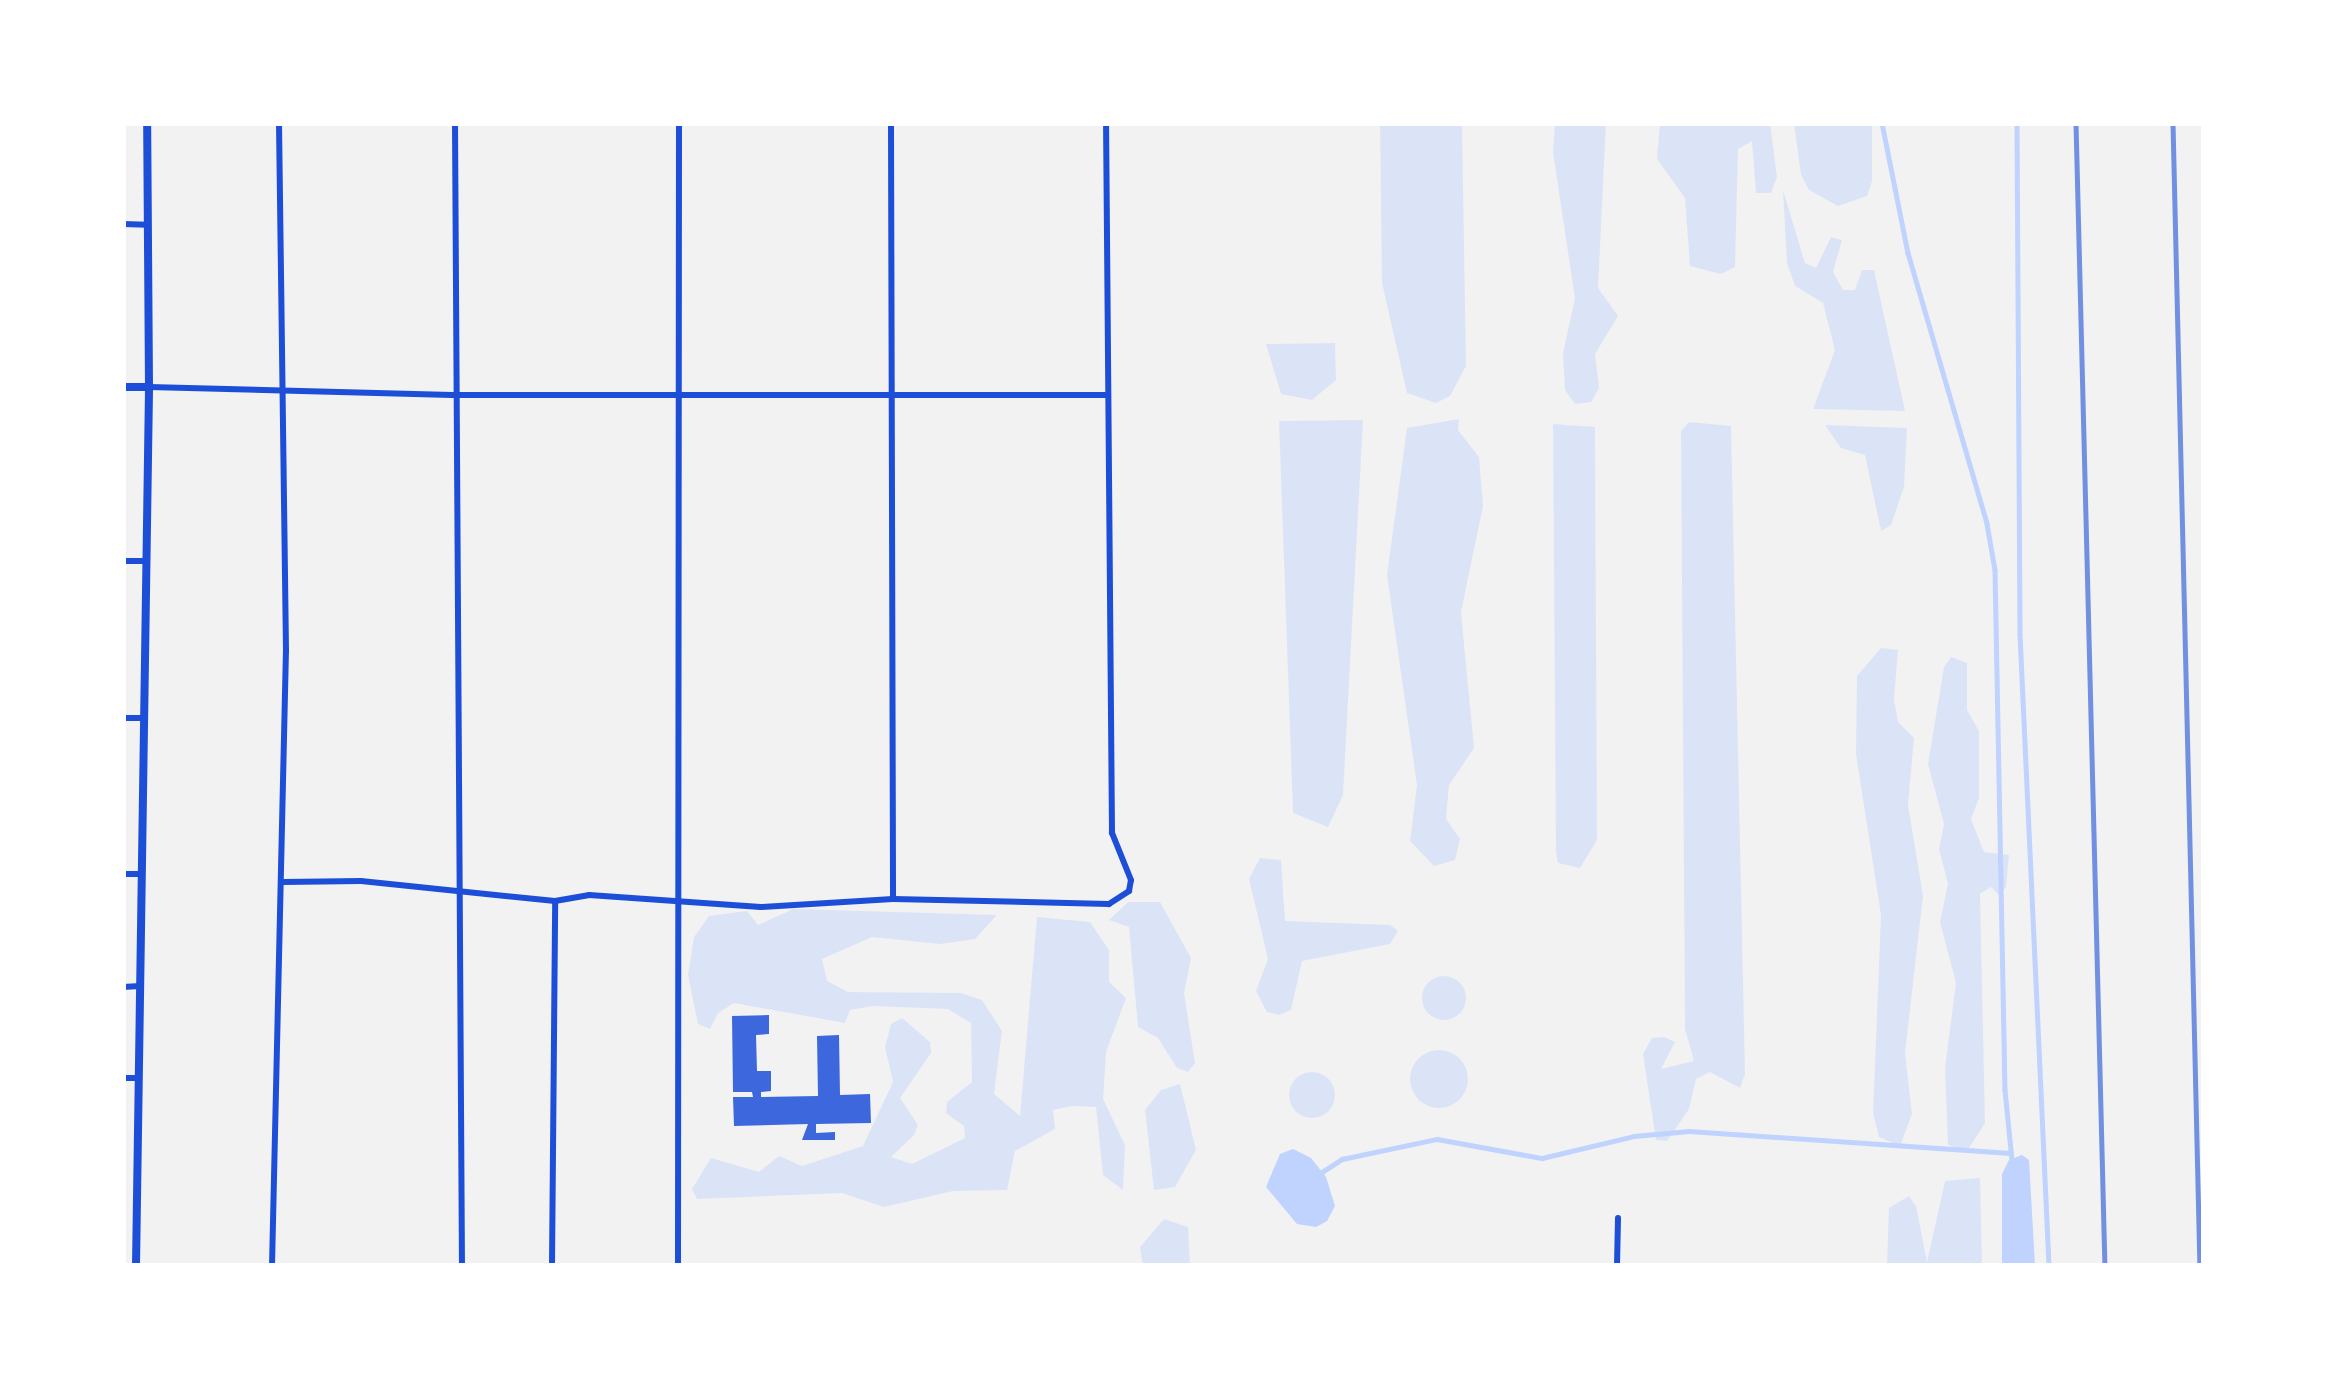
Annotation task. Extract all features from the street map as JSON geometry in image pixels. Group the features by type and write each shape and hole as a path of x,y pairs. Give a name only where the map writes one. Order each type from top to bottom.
{"main road":[{"path":"136,1266 131,1186 139,1078 147,561 147,123"},
{"path":"123,387 149,387"}],"street":[{"path":"272,1266 283,882 279,123"},
{"path":"455,123 452,395 462,1266"},
{"path":"678,1266 679,123"},
{"path":"891,123 893,899"},
{"path":"283,882 431,886 555,901 589,895 761,907 893,899 1109,904 1129,891 1132,880 1112,833 1106,123"},
{"path":"123,224 147,225"},
{"path":"149,387 452,395 1106,395"},
{"path":"123,561 147,561"},
{"path":"123,718 144,718"},
{"path":"123,874 142,874"},
{"path":"552,1266 555,901"},
{"path":"123,987 140,986"},
{"path":"123,1078 139,1078"},
{"path":"1617,1266 1618,1218"}],"shaded area":[{"path":"1380,123 1462,123 1466,366 1450,396 1436,403 1407,393 1382,283"},
{"path":"1555,123 1606,123 1598,288 1618,316 1595,354 1599,388 1591,402 1575,404 1565,390 1563,353 1575,299 1553,152"},
{"path":"1660,123 1770,123 1777,177 1771,193 1756,193 1752,141 1738,149 1735,267 1721,274 1690,266 1685,198 1657,159"},
{"path":"1794,123 1872,123 1872,181 1867,196 1838,206 1809,190 1801,175"},
{"path":"1783,190 1805,263 1816,268 1831,237 1842,240 1833,272 1843,290 1855,290 1862,270 1874,270 1905,411 1813,409 1835,350 1823,303 1795,286 1787,263"},
{"path":"1335,343 1336,380 1312,400 1281,394 1266,344"},
{"path":"1459,419 1458,430 1479,457 1483,506 1461,612 1474,748 1449,785 1446,819 1460,839 1455,860 1434,866 1410,841 1417,785 1387,575 1407,428"},
{"path":"1363,420 1343,795 1328,827 1293,813 1279,421"},
{"path":"1689,422 1731,426 1745,1074 1740,1088 1710,1072 1696,1079 1689,1109 1667,1141 1656,1140 1643,1054 1652,1038 1664,1037 1675,1042 1661,1069 1694,1061 1685,1029 1681,431"},
{"path":"1553,424 1595,427 1597,840 1580,868 1558,863 1556,851"},
{"path":"1825,425 1907,428 1904,487 1891,525 1881,531 1865,455 1841,448"},
{"path":"1881,648 1898,650 1894,700 1898,722 1914,738 1908,805 1923,896 1905,1053 1912,1114 1900,1146 1879,1137 1873,1113 1881,915 1856,754 1857,676"},
{"path":"1951,657 1967,663 1967,710 1979,731 1979,798 1971,819 1984,852 2009,855 2006,887 1999,895 1991,887 1980,894 1985,1123 1967,1151 1948,1145 1945,1068 1956,983 1940,922 1948,884 1939,849 1944,824 1928,764 1944,667"},
{"path":"1260,858 1281,860 1285,921 1390,925 1398,931 1390,944 1302,961 1291,1010 1279,1015 1267,1012 1256,991 1268,959 1249,879"},
{"path":"1128,902 1160,902 1191,958 1184,993 1195,1063 1188,1072 1177,1068 1158,1038 1138,1027 1129,927 1109,920"},
{"path":"793,909 997,915 975,939 940,944 872,937 822,959 827,981 848,992 961,993 982,1000 1002,1031 994,1094 1020,1116 1037,917 1090,922 1109,950 1109,982 1126,998 1106,1052 1103,1099 1125,1145 1123,1190 1103,1175 1096,1107 1072,1106 1053,1110 1055,1129 1015,1151 1007,1190 953,1191 884,1207 842,1193 697,1199 692,1189 711,1158 759,1172 779,1156 802,1166 863,1146 893,1082 885,1047 891,1024 902,1018 930,1042 931,1053 900,1098 918,1125 891,1157 912,1164 965,1138 964,1126 946,1113 947,1102 972,1082 971,1023 948,1009 873,1006 850,1010 845,1023 734,1003 718,1013 710,1029 698,1024 688,975 694,937 709,916 747,911 758,925"},
{"path":"1444,976 1459,983 1466,998 1459,1013 1444,1020 1429,1013 1422,998 1429,983"},
{"path":"1439,1050 1459,1059 1468,1079 1459,1099 1439,1108 1419,1099 1410,1079 1419,1059"},
{"path":"1312,1072 1328,1079 1335,1095 1328,1111 1312,1118 1296,1111 1289,1095 1296,1079"},
{"path":"1180,1084 1196,1150 1175,1187 1154,1190 1145,1110 1161,1090"},
{"path":"1980,1178 1982,1266 1887,1266 1889,1208 1909,1196 1916,1206 1927,1262 1945,1181"},
{"path":"1164,1219 1188,1227 1190,1266 1143,1266 1140,1247"}],"water":[{"path":"1293,1149 1311,1158 1326,1177 1335,1206 1327,1221 1316,1227 1297,1224 1266,1187 1280,1154"},
{"path":"2022,1155 2029,1160 2035,1266 2002,1266 2002,1174 2009,1160"}],"building":[{"path":"769,1015 769,1034 756,1035 757,1071 771,1071 771,1091 761,1092 761,1097 818,1096 817,1036 839,1035 840,1095 870,1094 871,1123 816,1124 816,1133 835,1132 835,1140 802,1140 808,1124 734,1126 733,1097 753,1097 752,1092 733,1092 732,1016"}],"waterway":[{"path":"1882,123 1908,253 1987,524 1995,570 2005,1090 2012,1160"},
{"path":"2017,123 2020,634 2049,1266"},
{"path":"1322,1172 1342,1159 1437,1139 1542,1158 1634,1136 1689,1131 2010,1153"}],"railway":[{"path":"2076,123 2105,1266"},
{"path":"2173,123 2200,1266"}]}
